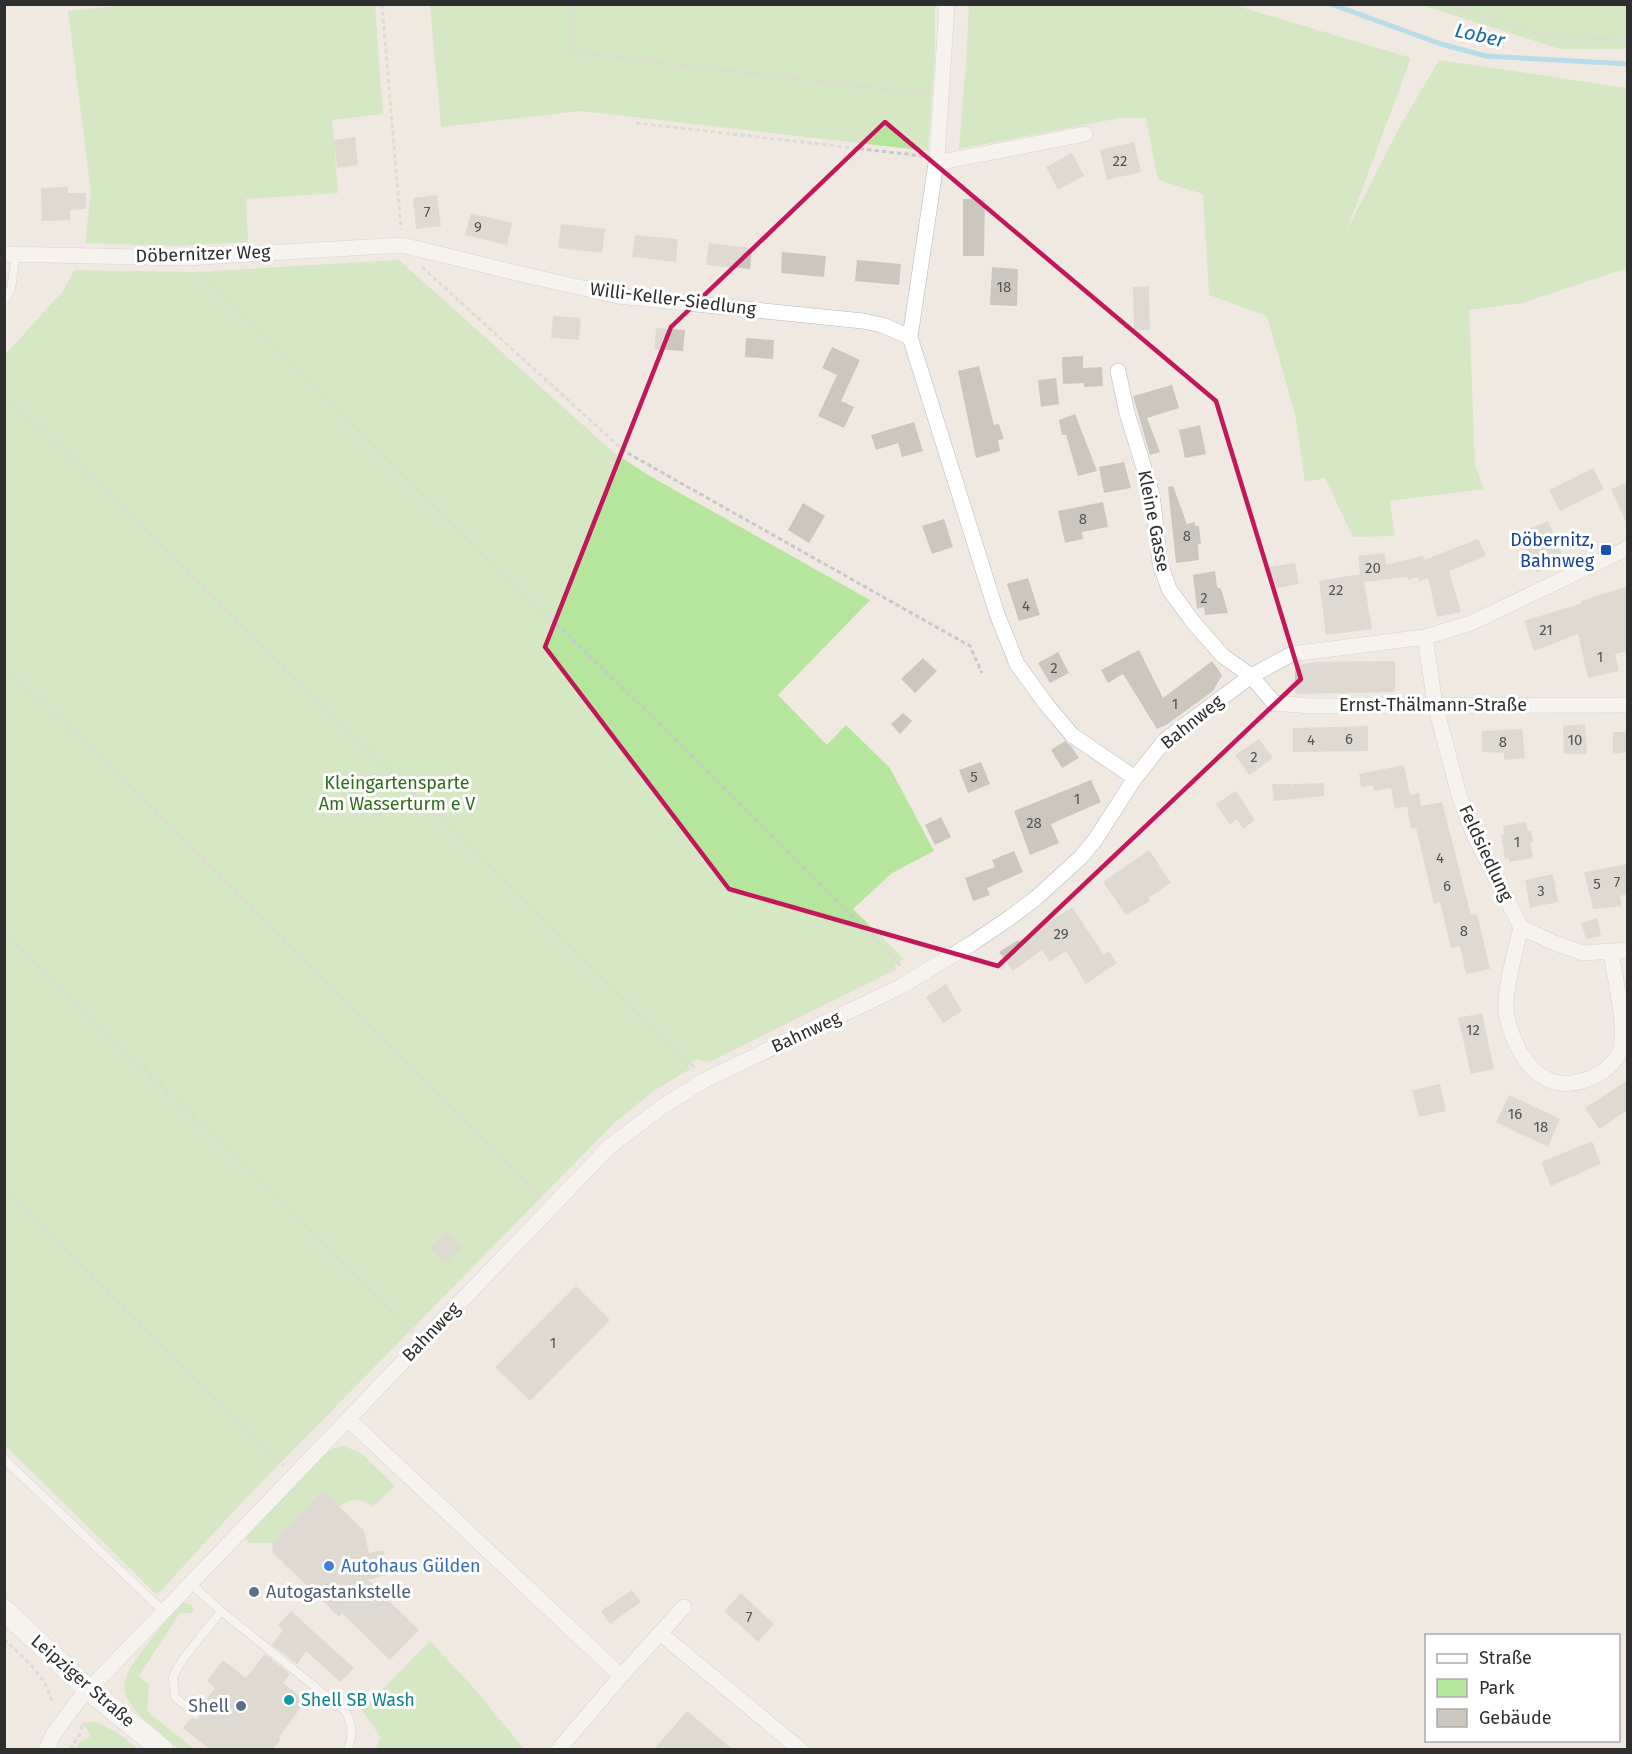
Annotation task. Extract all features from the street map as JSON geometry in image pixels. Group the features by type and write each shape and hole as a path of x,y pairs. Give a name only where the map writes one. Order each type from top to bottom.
{"street":[{"path":"947,4 937,160 910,337 997,614 1017,664 1072,735 1135,778"},
{"path":"937,160 1085,134"},
{"name":"Döbernitzer Weg","path":"10,254 185,258 402,245"},
{"name":"Willi-Keller-Siedlung","path":"402,245 618,296 863,321 882,325 910,337"},
{"name":"Kleine Gasse","path":"1118,371 1127,413 1152,494 1160,563 1169,589 1193,622 1223,656 1251,676"},
{"name":"Bahnweg","path":"46,1749 53,1734 89,1690 294,1474 609,1147 663,1106 705,1080 815,1029 911,980 1005,921 1061,877 1081,857 1095,840 1135,778 1165,741 1251,676 1292,654 1425,637 1471,623 1628,548"},
{"name":"Feldsiedlung","path":"1425,637 1435,704 1466,816 1521,927"},
{"name":"Ernst-Thälmann-Straße","path":"1251,676 1274,703 1310,706 1628,705"},
{"path":"1611,953 1621,1013 1621,1048 1616,1060 1605,1071 1592,1078 1579,1082 1549,1081 1537,1072 1517,1048 1506,1015 1506,1001 1521,927 1552,942 1583,953 1611,953 1628,950"},
{"path":"348,1419 621,1676"},
{"path":"558,1749 684,1607"},
{"name":"Leipziger Straße","path":"4,1610 89,1690 163,1749"},
{"path":"661,1634 801,1749"}],"lane":[{"path":"4,301 11,289 10,254"},
{"path":"4,1459 164,1612"},
{"path":"190,1583 221,1611 345,1711 352,1723 353,1735 348,1749"},
{"path":"195,1713 175,1697 173,1677 183,1659 221,1611"}],"path":[{"path":"382,4 402,245 411,257 624,451 970,646 982,673"},
{"path":"573,4 573,52 941,94"},
{"path":"1446,4 1544,36 1628,40"},
{"path":"636,123 937,160"},
{"path":"185,258 420,493 673,736 898,962 911,980"},
{"path":"4,393 650,1022 705,1080"},
{"path":"4,665 188,844 552,1208"},
{"path":"4,932 422,1341"},
{"path":"4,1191 294,1474"},
{"path":"4,1639 43,1679 54,1703"},
{"path":"70,1749 81,1734 82,1726"}],"highlighted area":[{"path":"885,122 1216,401 1301,679 998,966 729,889 545,647 671,327"}],"green space":[{"path":"127,5 375,5 383,114 332,120 338,193 246,199 248,242 174,246 85,243 91,192 68,11"},
{"path":"430,5 935,5 935,48 928,151 581,111 441,127"},
{"path":"969,5 1234,5 1411,58 1346,232 1399,128 1439,60 1627,88 1627,268 1522,303 1469,310 1475,465 1484,489 1390,501 1395,536 1353,537 1325,478 1305,482 1295,414 1267,316 1209,295 1203,194 1158,180 1146,118 1120,118 959,149"},
{"path":"1422,5 1627,5 1627,49 1560,49"},
{"name":"Kleingartensparte Am Wasserturm e V","path":"399,260 613,452 648,475 870,600 778,695 827,745 846,725 890,768 934,851 892,873 853,909 904,959 894,965 897,969 709,1062 696,1059 688,1065 690,1069 652,1092 613,1124 245,1499 157,1595 5,1445 4,356 63,291 74,270 197,272"},
{"path":"344,1446 362,1454 395,1486 372,1507 356,1500 339,1506 323,1491 272,1543 249,1543 245,1538 324,1455 334,1448"},
{"path":"183,1602 191,1605 194,1611 180,1613 139,1676 149,1685 147,1709 151,1715 195,1749 186,1750 172,1743 141,1717 131,1705 124,1685 133,1664 171,1613"},
{"path":"430,1641 473,1687 524,1749 375,1749 381,1738 362,1710"},
{"path":"96,1722 116,1732 139,1749 75,1749 81,1741 90,1737 82,1723"}],"building":[{"path":"355,137 358,165 337,168 334,140"},
{"path":"1134,142 1141,172 1107,180 1100,150"},
{"path":"1072,153 1084,176 1058,190 1046,167"},
{"path":"68,187 68,193 86,193 86,209 70,210 70,220 42,221 41,188"},
{"path":"437,195 441,226 416,229 413,198"},
{"path":"963,199 985,199 984,256 963,256"},
{"path":"471,213 512,223 507,245 465,235"},
{"path":"561,224 605,229 602,253 558,248"},
{"path":"635,235 678,239 676,262 632,257"},
{"path":"709,243 752,248 750,269 706,265"},
{"path":"782,252 826,256 824,277 781,273"},
{"path":"857,260 901,264 899,285 855,281"},
{"path":"992,267 1018,269 1017,306 990,305"},
{"path":"1149,286 1150,330 1134,330 1133,287"},
{"path":"553,316 581,318 579,340 551,338"},
{"path":"656,328 685,330 683,351 654,349"},
{"path":"746,338 774,340 773,359 745,357"},
{"path":"832,347 860,360 841,401 854,407 844,428 818,416 837,375 822,368"},
{"path":"1083,356 1083,368 1102,367 1103,386 1084,387 1084,383 1063,384 1062,357"},
{"path":"979,366 994,425 999,424 1004,439 998,440 1000,451 976,458 958,371"},
{"path":"1056,378 1059,404 1041,407 1038,380"},
{"path":"1172,385 1179,408 1147,418 1160,452 1150,455 1133,396"},
{"path":"1075,414 1097,471 1078,476 1066,435 1062,435 1059,420"},
{"path":"914,422 923,451 902,457 898,443 876,450 871,435"},
{"path":"1200,425 1206,454 1185,458 1179,430"},
{"path":"1124,462 1131,488 1104,493 1099,467"},
{"path":"1593,468 1604,489 1560,511 1549,490"},
{"path":"1628,482 1628,527 1611,489"},
{"path":"1173,486 1187,524 1195,522 1195,526 1199,526 1201,544 1198,544 1199,560 1176,563 1168,487"},
{"path":"1103,502 1108,527 1082,532 1083,539 1065,543 1058,511"},
{"path":"803,503 825,516 809,543 788,530"},
{"path":"944,519 953,547 932,554 922,526"},
{"path":"1548,521 1565,561 1537,573 1520,533"},
{"path":"1478,539 1486,556 1449,571 1461,612 1437,617 1428,578 1419,581 1418,577 1408,580 1407,577 1364,582 1372,629 1326,635 1319,581 1360,574 1358,556 1385,553 1386,565 1423,556 1424,560"},
{"path":"1295,563 1299,584 1272,589 1269,567"},
{"path":"1215,571 1217,587 1221,589 1228,613 1205,615 1204,607 1197,609 1193,575"},
{"path":"1028,578 1040,615 1019,621 1007,584"},
{"path":"1628,586 1628,651 1615,654 1619,671 1588,678 1578,634 1534,651 1524,621"},
{"path":"1139,650 1163,698 1212,661 1222,675 1213,691 1157,729 1123,674 1108,683 1101,670"},
{"path":"1058,652 1069,673 1050,683 1038,663"},
{"path":"923,658 937,671 915,693 901,679"},
{"path":"1395,661 1395,692 1295,694 1295,666 1313,662"},
{"path":"903,713 912,721 900,734 891,724"},
{"path":"1585,724 1587,754 1564,754 1563,726"},
{"path":"1368,726 1368,751 1293,752 1293,728"},
{"path":"1522,729 1525,758 1504,760 1504,753 1482,752 1482,731"},
{"path":"1613,732 1628,732 1628,752 1613,754"},
{"path":"1259,739 1273,758 1249,775 1235,755"},
{"path":"1065,741 1079,758 1062,768 1051,750"},
{"path":"981,762 990,784 968,793 959,770"},
{"path":"1404,765 1410,795 1419,793 1421,806 1442,802 1471,915 1477,914 1490,969 1466,974 1460,946 1451,948 1440,902 1434,904 1416,828 1411,829 1407,806 1395,809 1391,788 1374,791 1373,785 1361,787 1359,774"},
{"path":"1091,780 1101,802 1051,824 1059,843 1030,855 1014,811"},
{"path":"1324,783 1324,796 1274,801 1272,784 1291,784 1293,786 1293,784"},
{"path":"1236,791 1255,820 1243,829 1237,819 1230,825 1216,804"},
{"path":"941,817 951,837 935,845 925,825"},
{"path":"1526,822 1528,831 1531,830 1533,842 1530,843 1533,858 1509,862 1509,858 1505,859 1501,835 1504,834 1503,826"},
{"path":"1149,850 1171,883 1148,898 1150,901 1126,915 1103,882"},
{"path":"1014,851 1023,872 987,888 990,895 973,901 965,878 995,867 992,860"},
{"path":"1628,864 1628,894 1620,896 1622,906 1593,909 1584,872"},
{"path":"1553,874 1558,902 1530,908 1525,880"},
{"path":"1072,907 1104,955 1109,951 1117,963 1086,984 1066,951 1050,962 1042,950 1013,971 999,952 1018,940 1019,942"},
{"path":"1597,918 1601,936 1586,939 1581,923"},
{"path":"946,984 962,1011 943,1023 926,997"},
{"path":"1482,1013 1494,1069 1471,1074 1458,1018"},
{"path":"1628,1080 1628,1110 1599,1129 1585,1108"},
{"path":"1440,1084 1446,1111 1419,1117 1412,1090"},
{"path":"1509,1095 1560,1119 1548,1147 1496,1122"},
{"path":"1592,1141 1601,1164 1551,1186 1541,1162"},
{"path":"446,1231 462,1247 445,1263 429,1248"},
{"path":"576,1286 610,1320 530,1401 495,1367"},
{"name":"Autohaus Gülden","path":"323,1490 364,1531 369,1553 383,1550 390,1574 368,1580 419,1630 390,1660 342,1613 339,1617 273,1553 272,1543"},
{"path":"632,1590 641,1602 610,1624 601,1611"},
{"path":"741,1593 774,1624 758,1642 724,1611"},
{"path":"291,1611 354,1668 340,1682 306,1651 297,1664 272,1645 283,1630 278,1625"},
{"name":"Shell","path":"265,1654 290,1674 283,1683 306,1701 279,1737 281,1739 273,1749 209,1749 183,1728 191,1718 197,1719 200,1716 199,1708 215,1688 207,1681 223,1660 246,1678"},
{"path":"687,1711 732,1749 654,1749"}],"waterway":[{"name":"Lober","path":"1331,4 1441,44 1486,56 1628,64"}],"place":[{"name":"Döbernitz, Bahnweg","path":"1606,550"},
{"name":"Autohaus Gülden","path":"329,1566"},
{"name":"Autogastankstelle","path":"254,1592"},
{"name":"Shell SB Wash","path":"289,1700"},
{"name":"Shell","path":"241,1706"}]}
